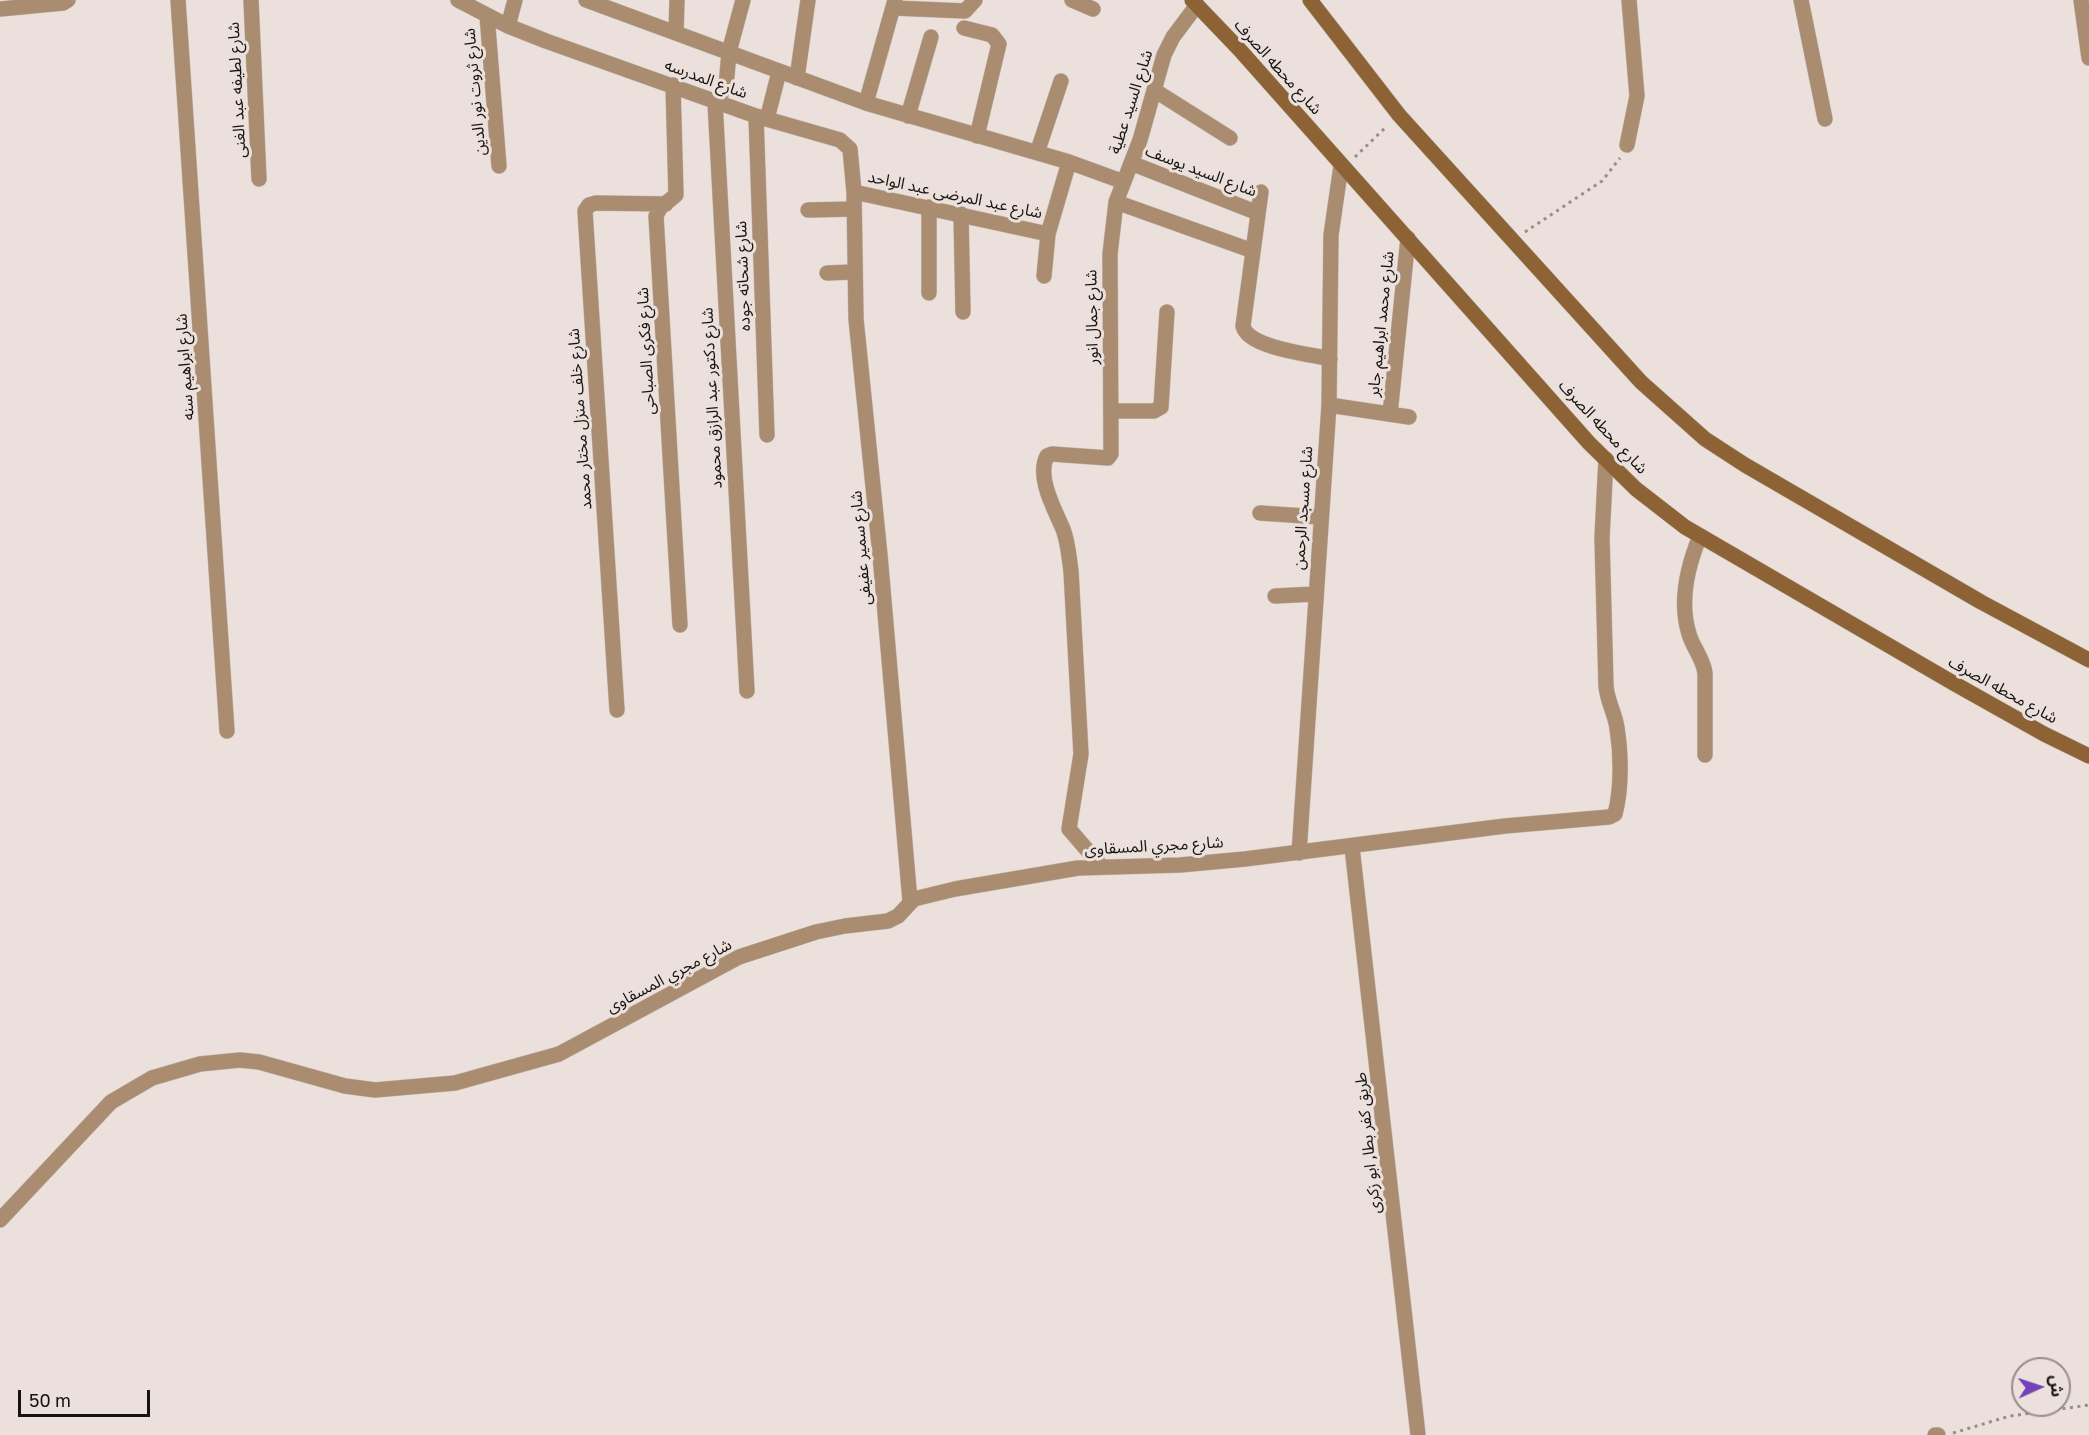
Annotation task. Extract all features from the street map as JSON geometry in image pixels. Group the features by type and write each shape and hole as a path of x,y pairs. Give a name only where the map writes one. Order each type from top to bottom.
{"street":[{"path":"0,9 68,0"},
{"name":"شارع ابراهيم سنه","path":"178,0 227,731"},
{"name":"شارع لطيفه عبد الغنى","path":"251,0 259,179"},
{"name":"شارع المدرسه","path":"458,0 508,26 716,102 846,143 851,155 854,192"},
{"path":"508,26 515,0"},
{"path":"586,0 605,3 676,33 866,103 1069,162 1124,182"},
{"path":"676,33 677,0"},
{"path":"716,102 726,87 729,52 743,0"},
{"path":"796,78 808,0"},
{"path":"866,103 894,4 965,10 975,0"},
{"path":"1072,0 1093,9"},
{"path":"1310,0 1399,115 1641,382 1705,439 1824,512 2089,660"},
{"path":"1627,146 1637,96 1629,0"},
{"path":"1801,0 1826,119"},
{"path":"2081,0 2089,58"},
{"name":"شارع السيد عطية","path":"1124,182 1164,55 1194,3"},
{"name":"شارع محطه الصرف","path":"1194,3 1347,162 1407,238 1606,459 1660,509 1700,536 1964,689 2089,756"},
{"name":"شارع ثروت نور الدين","path":"487,15 499,166"},
{"path":"964,28 992,35 999,44 977,136"},
{"path":"908,116 931,37"},
{"name":"شارع شحاته جوده","path":"767,435 762,117 780,72"},
{"path":"1037,153 1061,81"},
{"name":"شارع فكرى الصباحى","path":"673,85 676,195 660,207 656,216 680,625"},
{"path":"1154,90 1230,138"},
{"name":"شارع دكتور عبد الرازق محمود","path":"716,102 747,691"},
{"path":"1044,276 1048,234 1069,162"},
{"name":"شارع مسجد الرحمن","path":"1299,853 1329,405 1331,235 1347,162"},
{"name":"شارع السيد يوسف","path":"1131,163 1258,213"},
{"name":"شارع جمال انور","path":"1101,866 1069,829 1081,754 1071,571 1068,547 1046,489 1044,461 1052,454 1108,458 1111,454 1110,238 1116,202 1124,182"},
{"name":"شارع عبد المرضى عبد الواحد","path":"854,192 1048,234"},
{"name":"شارع سمير عفيفى","path":"854,192 854,272 910,901"},
{"path":"1261,192 1243,326 1245,333 1256,341 1330,358"},
{"path":"1116,202 1253,251"},
{"name":"شارع خلف منزل مختار محمد","path":"617,710 585,211 589,205 596,203 666,204"},
{"path":"929,207 929,293"},
{"path":"808,210 854,209"},
{"path":"961,214 963,312"},
{"name":"شارع محمد ابراهيم جابر","path":"1390,414 1407,238"},
{"path":"827,273 854,272"},
{"path":"1111,411 1154,411 1161,407 1167,312"},
{"path":"1329,405 1409,417"},
{"name":"شارع مجري المسقاوى","path":"0,1220 99,1113 130,1090 152,1078 200,1064 240,1060 259,1062 361,1089 395,1089 455,1083 559,1054 739,957 816,932 888,921 898,916 910,901 955,889 1027,875 1101,866 1180,865 1299,853 1505,826 1590,820 1615,814 1618,798 1617,726 1607,698 1606,686 1602,538 1606,459"},
{"path":"1260,513 1320,517"},
{"path":"1700,536 1692,555 1685,601 1689,634 1703,663 1705,673 1705,756"},
{"path":"1275,596 1315,594"},
{"name":"طريق كفر بطا, ابو زكرى","path":"1352,847 1418,1435"}],"path":[{"path":"1347,162 1384,128"},
{"path":"1514,240 1602,181 1615,167 1627,146"},
{"path":"1937,1435 1958,1433 2010,1416 2089,1405"}]}
